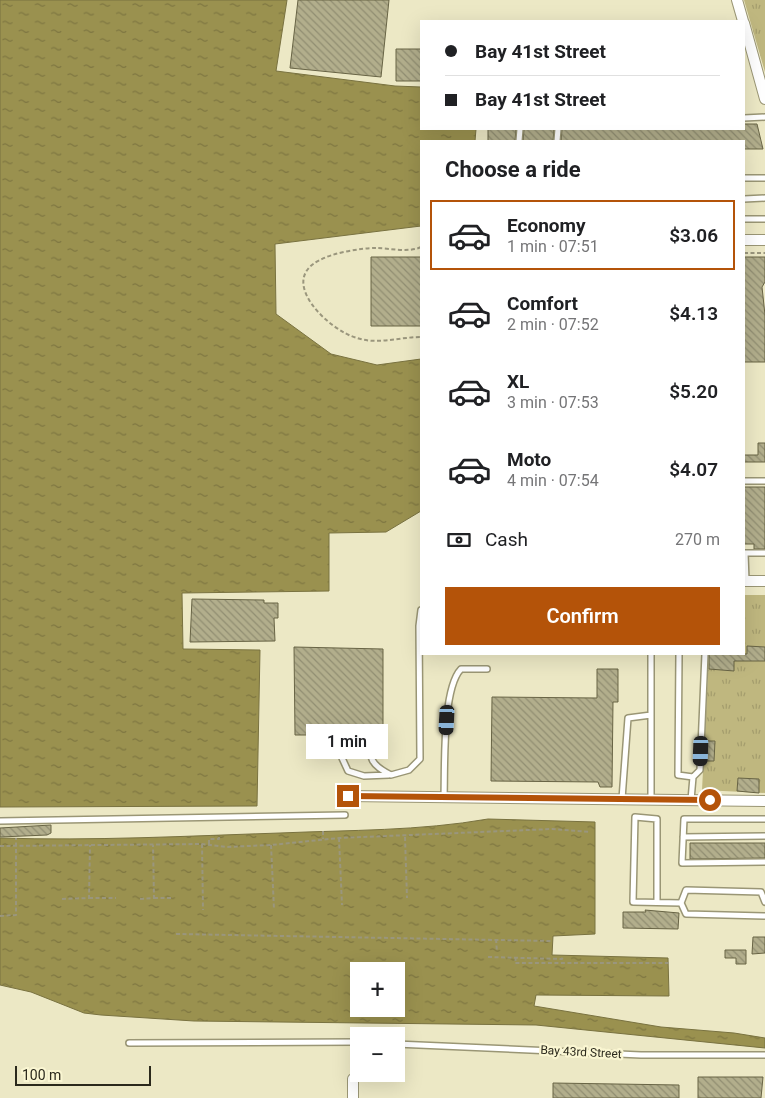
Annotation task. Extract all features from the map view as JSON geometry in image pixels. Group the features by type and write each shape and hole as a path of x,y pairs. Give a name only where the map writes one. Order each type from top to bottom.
{"street":[{"path":"737,0 743,20"},
{"path":"745,26 765,99"},
{"path":"745,240 765,240"},
{"path":"745,581 765,581"},
{"path":"348,796 765,801"},
{"path":"352,1098 353,1082"}],"lane":[{"path":"745,118 765,117"},
{"path":"745,178 765,178"},
{"path":"745,198 765,198"},
{"path":"745,219 765,219"},
{"path":"745,481 765,481"},
{"path":"745,581 745,553 765,553"},
{"path":"342,736 342,758 348,771 364,776 391,775 409,770 420,759 420,618"},
{"path":"651,655 651,800"},
{"path":"679,655 678,775 693,777"},
{"path":"691,800 693,777 700,770 705,655"},
{"path":"444,797 448,701 456,675 461,669 487,670"},
{"path":"622,799 628,718 651,715"},
{"path":"370,736 370,758 382,770 391,775"},
{"path":"0,821 346,815"},
{"path":"657,902 657,818 634,817 633,902 681,903"},
{"path":"765,819 684,820 682,863 765,862"},
{"path":"683,837 765,836"},
{"path":"765,902 761,892 686,890 681,903 686,914 765,916"},
{"path":"129,1042 350,1042"},
{"name":"Bay 43rd Street","path":"405,1044 641,1055 765,1055"}],"path":[{"path":"420,247 374,248 323,258 308,269 304,284 304,291 316,310 338,331 357,338 377,342 420,337"},
{"path":"745,253 765,253"},
{"path":"0,846 209,844 226,847 271,845 340,838 405,837 552,829 590,832"},
{"path":"323,831 323,839"},
{"path":"209,844 209,839 219,839 219,835"},
{"path":"405,837 407,898"},
{"path":"0,916 16,915 16,838"},
{"path":"340,838 342,905"},
{"path":"89,898 90,844"},
{"path":"202,844 202,910"},
{"path":"154,845 154,898"},
{"path":"271,845 274,909"},
{"path":"62,899 116,898"},
{"path":"140,899 171,898"},
{"path":"176,934 552,941"},
{"path":"496,939 497,952"},
{"path":"488,957 562,959 563,956"},
{"path":"516,957 515,963 669,963"}],"green space":[{"path":"744,0 765,0 765,72"},
{"path":"745,595 765,595 765,793 702,790 709,655 745,655"}],"water":[{"path":"0,0 287,0 276,71 395,86 420,87 420,130 476,130 475,140 420,140 420,226 275,244 276,314 331,354 377,365 420,359 420,512 386,532 329,533 329,591 182,593 183,649 260,650 257,806 0,807"},
{"path":"488,819 595,822 595,934 553,936 552,955 668,958 669,996 536,995 534,1006 661,1027 734,1033 765,1038 765,1048 536,1025 194,1021 101,1015 84,1013 31,992 0,985 0,838 175,837 437,826"}],"building":[{"path":"298,0 389,0 381,77 290,68"},
{"path":"396,49 420,49 420,81 396,81"},
{"path":"745,124 757,124 763,149 745,149 745,140 561,140 562,130 745,130"},
{"path":"488,130 516,130 515,140 488,140"},
{"path":"524,130 554,130 553,140 523,140"},
{"path":"371,257 420,257 420,326 371,326"},
{"path":"745,257 765,257 765,282 762,287 765,315 765,362 745,362"},
{"path":"758,443 765,443 765,462 745,462 745,455 758,455"},
{"path":"745,487 765,487 765,549 754,549 754,544 745,544"},
{"path":"192,599 264,600 264,603 278,603 278,618 274,618 275,641 190,642"},
{"path":"747,646 765,647 765,661 734,661 734,671 709,669 709,655 747,654"},
{"path":"294,647 383,649 383,736 373,736 369,732 365,736 346,736 342,732 338,735 295,735"},
{"path":"597,669 618,669 618,702 613,702 612,787 600,787 598,782 491,781 492,697 597,698"},
{"path":"706,741 715,741 714,761 705,761"},
{"path":"738,778 759,779 759,793 737,791"},
{"path":"51,825 51,833 47,835 0,837 0,828"},
{"path":"690,843 765,843 765,858 690,859"},
{"path":"645,910 679,913 678,929 623,928 623,912 646,912"},
{"path":"753,937 765,937 765,953 752,954"},
{"path":"725,950 746,950 746,964 736,964 736,958 725,958"},
{"path":"698,1077 763,1077 761,1098 698,1098"},
{"path":"553,1083 679,1085 679,1098 553,1098"}],"route":[{"path":"348,796 710,800"}]}
